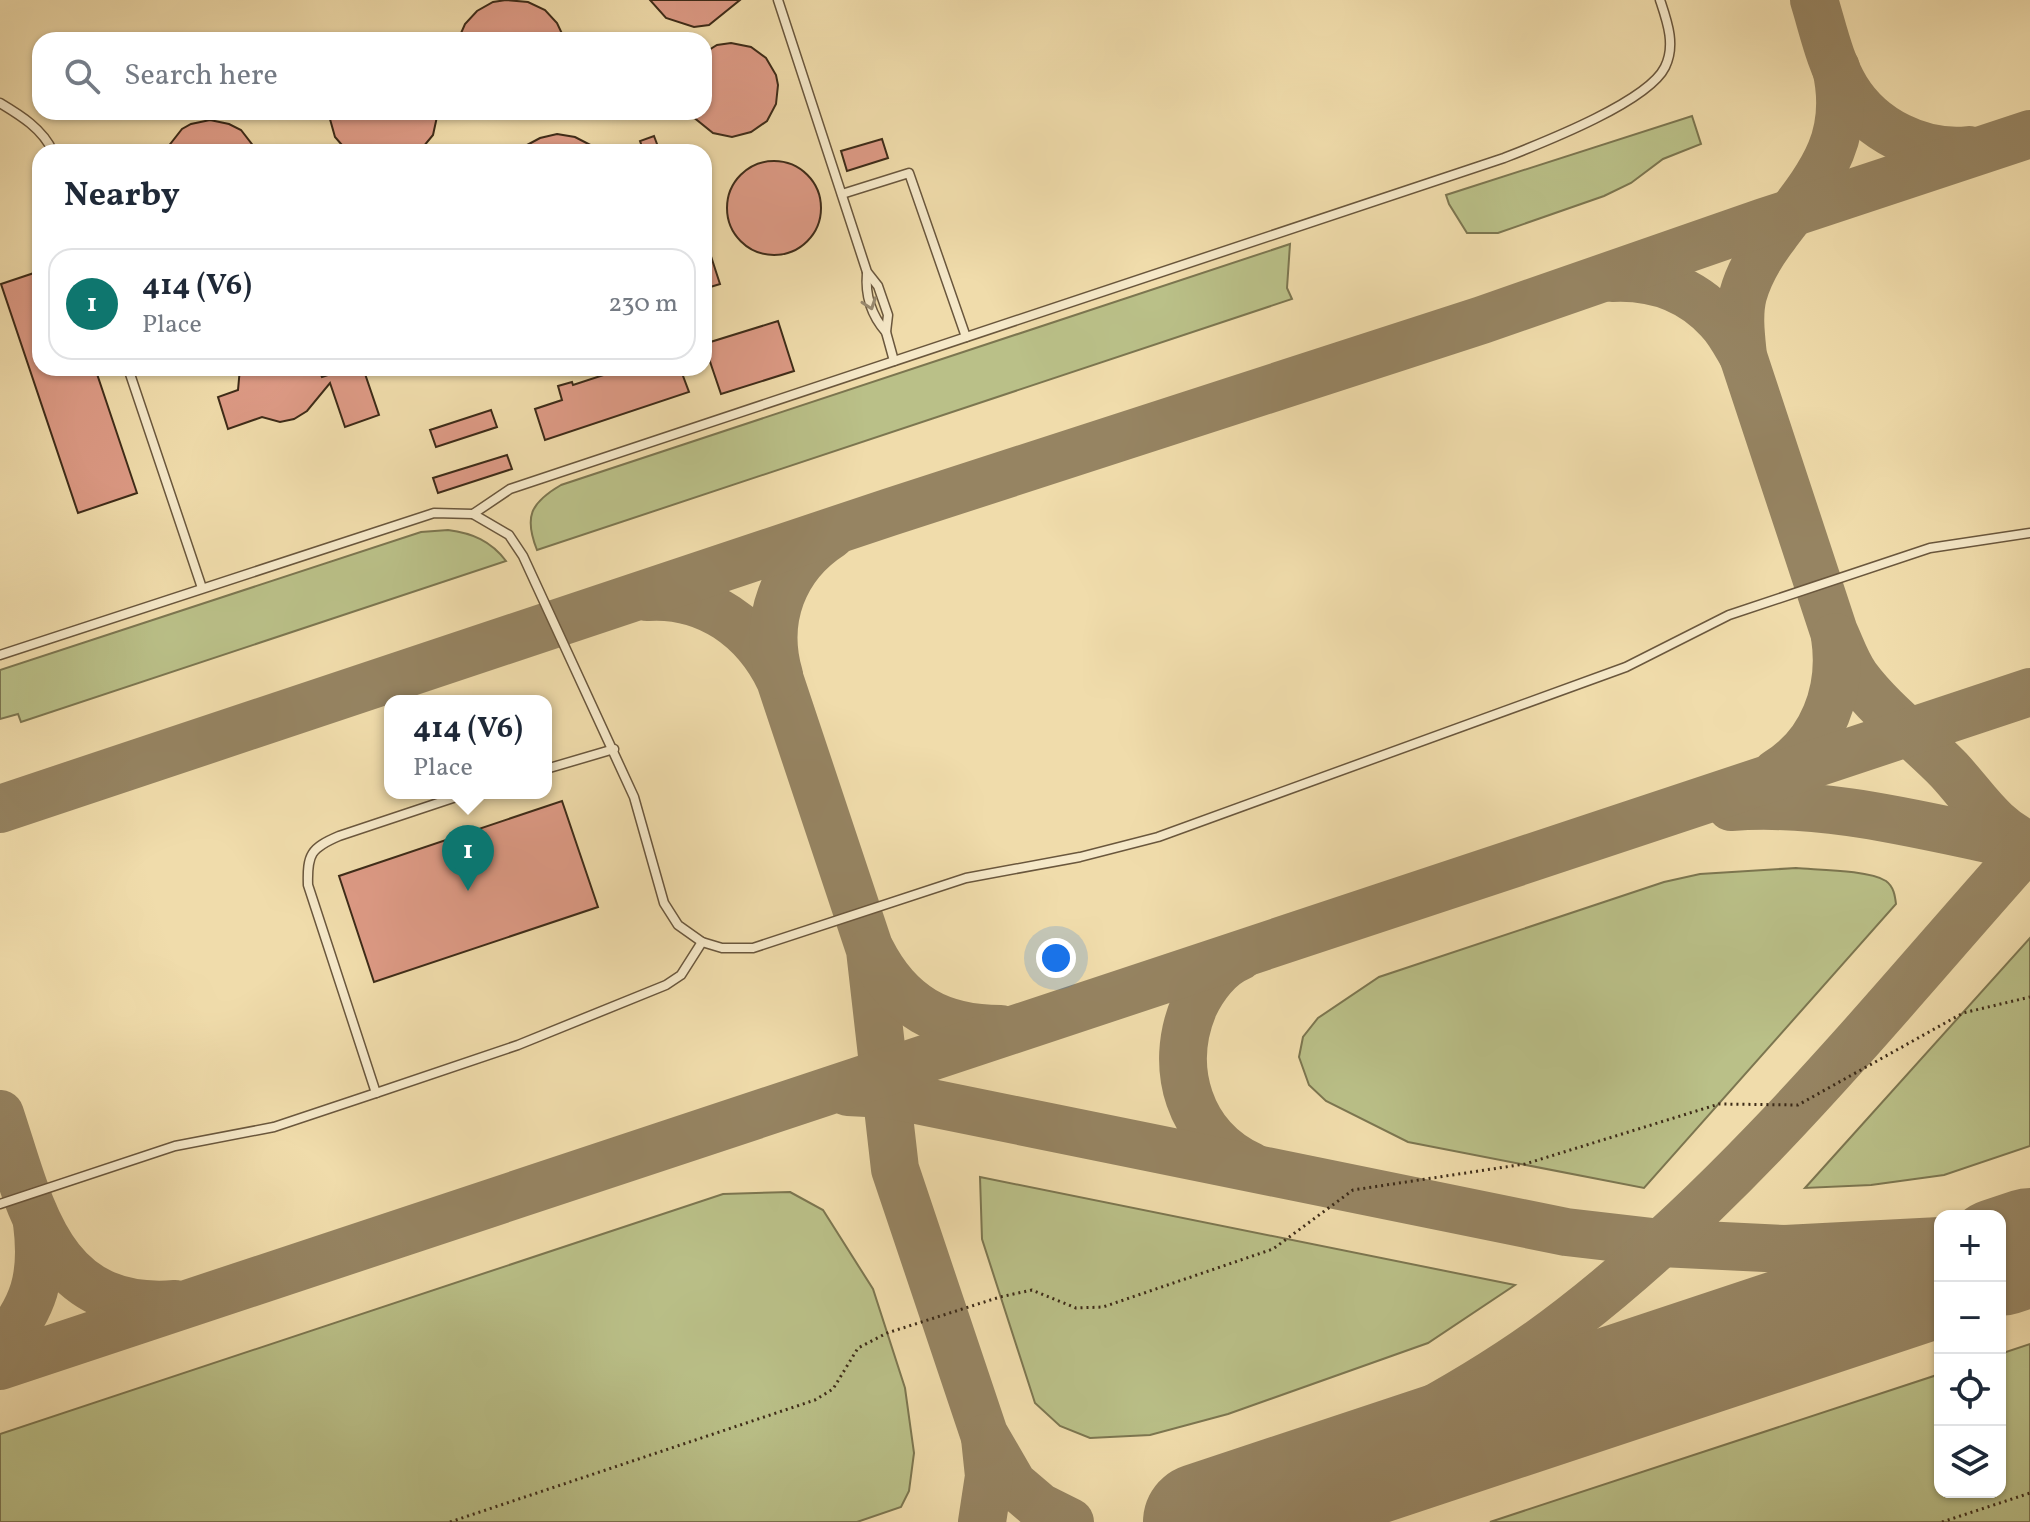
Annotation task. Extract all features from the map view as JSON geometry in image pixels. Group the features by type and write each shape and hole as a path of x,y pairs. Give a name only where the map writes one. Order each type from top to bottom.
{"lane":[{"path":"778,0 867,272 878,286 888,315 886,332 894,361"},
{"path":"473,514 510,489 1541,144 1637,94 1656,80 1666,65 1670,50 1669,28 1660,0"},
{"path":"0,103 27,119 50,144"},
{"path":"842,194 909,173 966,337"},
{"path":"867,272 865,290 876,320 886,332"},
{"path":"131,376 202,588"},
{"path":"0,655 434,513 473,514 499,527 518,546 614,749 642,820 664,903 678,925 702,942 722,948 753,948 966,878 1080,857 1158,837 1626,667 1729,615 1930,548 2030,533"},
{"path":"552,767 614,749"},
{"path":"376,1093 308,885 307,863 320,844 450,799"},
{"path":"0,1204 175,1146 274,1127 518,1045 666,985 681,975 702,942"}],"path":[{"path":"450,1522 815,1400 833,1389 858,1348 887,1333 1032,1290 1076,1308 1103,1307 1273,1249 1353,1190 1525,1164 1719,1104 1798,1105 1963,1013 2030,997"},
{"path":"1942,1522 2030,1493"}],"green space":[{"path":"1692,116 1701,144 1663,159 1631,183 1604,196 1498,233 1467,233 1449,204 1446,195"},
{"path":"1290,244 1287,288 1292,299 537,550 531,528 532,512 542,498 561,485"},
{"path":"448,530 480,539 506,561 21,722 18,714 0,719 0,670 421,532"},
{"path":"1796,868 1878,877 1891,886 1896,904 1644,1188 1408,1142 1326,1101 1309,1085 1299,1057 1303,1037 1318,1018 1379,977 1664,882 1700,874"},
{"path":"2030,938 2030,1146 1944,1175 1871,1185 1805,1188"},
{"path":"980,1177 1515,1285 1428,1343 1228,1414 1150,1435 1090,1438 1060,1426 1035,1403 982,1239"},
{"path":"790,1192 823,1210 873,1289 905,1388 914,1453 909,1491 901,1507 857,1522 0,1522 0,1434 723,1194"},
{"path":"2030,1344 2030,1522 1490,1522 1934,1376 1934,1498 2006,1498 2006,1352"}],"building":[{"path":"650,0 740,0 709,25 694,27 666,18"},
{"path":"493,2 528,2 545,10 561,32 462,32 477,11"},
{"path":"731,43 751,47 766,58 776,75 776,104 767,121 751,132 732,137 713,133 697,120 712,120 712,48"},
{"path":"210,120 229,124 241,130 252,144 170,144 182,129"},
{"path":"330,120 436,120 433,135 426,144 341,144 335,137"},
{"path":"557,134 575,137 589,144 529,144"},
{"path":"654,136 657,144 641,144 640,141"},
{"path":"882,139 888,158 847,171 841,151"},
{"path":"774,161 792,165 807,175 817,190 821,208 817,226 807,241 792,251 774,255 756,251 741,241 731,226 727,208 731,190 741,175 756,165"},
{"path":"712,259 720,284 712,286"},
{"path":"32,274 32,376 98,376 137,493 78,513 1,284"},
{"path":"778,321 794,371 721,394 712,368 712,342"},
{"path":"239,376 366,376 379,415 345,427 330,383 307,411 294,419 280,422 262,417 228,429 218,397 238,390"},
{"path":"601,376 683,376 689,392 545,440 535,409 562,400 558,386 572,382 573,385"},
{"path":"491,410 497,427 436,447 430,430"},
{"path":"507,455 512,469 438,493 433,478"},
{"path":"562,801 598,907 374,982 339,876"}],"taxiway":[{"path":"1814,0 1840,79 1856,104 1869,117 1883,128 1916,144 1969,150"},
{"path":"1836,68 1840,117 1835,139 1817,177 1765,248 1749,279 1741,310 1743,356 1834,632 1852,672 1877,702 1949,770 1995,822 2030,845"},
{"path":"0,809 890,512 1482,320 2030,134"},
{"path":"1612,278 1656,282 1696,300 1719,320 1743,356"},
{"path":"779,675 774,634 781,596 800,562 831,535"},
{"path":"647,597 690,601 727,618 757,645 780,680 870,950 895,1169 984,1434 1013,1484 1040,1507 1070,1522"},
{"path":"1776,773 1806,747 1826,714 1836,677 1835,637"},
{"path":"0,1366 2030,692"},
{"path":"1731,807 1804,807 1840,811 2017,845"},
{"path":"1211,1518 1397,1429 1487,1378 1571,1319 1635,1267 1754,1153 2030,845"},
{"path":"871,951 895,986 924,1011 959,1025 1001,1029"},
{"path":"1239,957 1212,977 1194,1006 1186,1029 1184,1076 1199,1119 1212,1137 1251,1166"},
{"path":"848,1092 887,1094 1566,1232 1661,1243 1785,1249 1934,1241"},
{"path":"0,1114 36,1218 52,1248 72,1273 99,1292 133,1303 175,1304"},
{"path":"0,1348 21,1319 34,1290 39,1260 37,1223"},
{"path":"2006,1231 2030,1227"},
{"path":"982,1522 989,1476 985,1438"}],"runway":[{"path":"2006,1255 2030,1247"},
{"path":"1202,1522 1934,1279"}],"place":[{"name":"414 (V6)","path":"468,891"}]}
